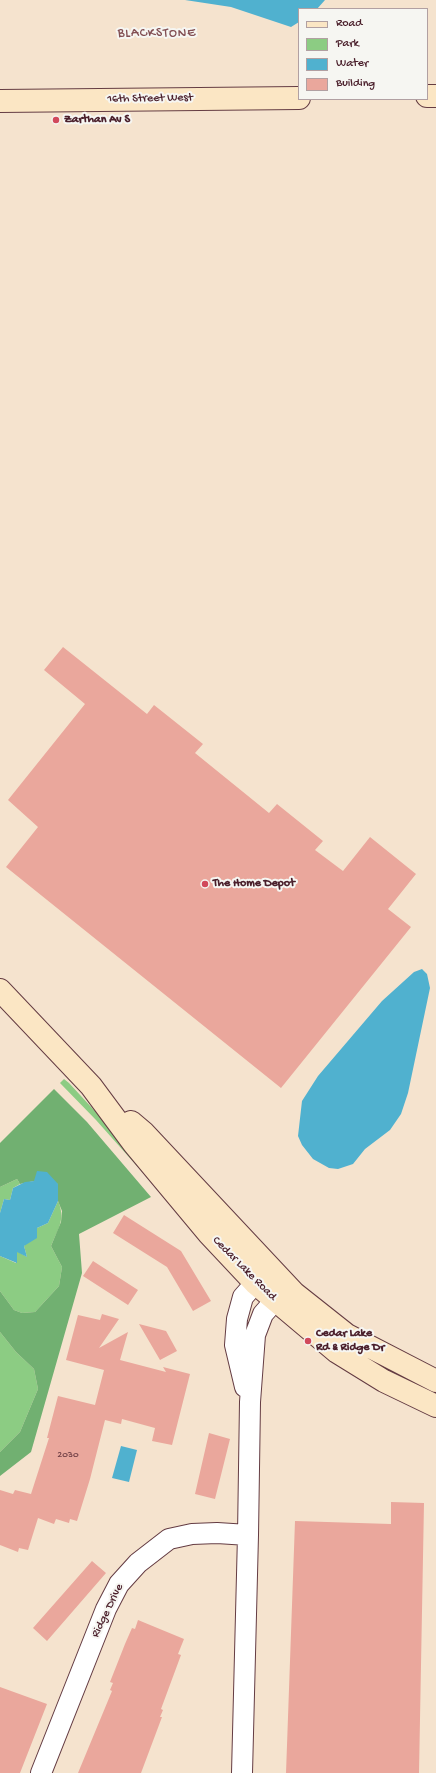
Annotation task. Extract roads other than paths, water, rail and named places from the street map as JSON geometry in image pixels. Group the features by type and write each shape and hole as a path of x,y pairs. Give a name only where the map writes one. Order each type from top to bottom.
{"street":[{"name":"16th Street West","path":"0,101 298,98"},
{"name":"Cedar Lake Road","path":"0,990 91,1086 144,1133 271,1267 280,1293 337,1352 384,1381 436,1406"},
{"name":"Cedar Lake Road","path":"91,1086 139,1150 209,1234 255,1283 280,1293 347,1335 436,1381"},
{"path":"250,1402 235,1345 237,1319 243,1297 271,1267"},
{"path":"242,1773 250,1402 255,1335 263,1314 280,1293"},
{"name":"Ridge Drive","path":"41,1773 106,1609 119,1584 138,1563 169,1539 192,1534 217,1533 248,1535"}],"water":[{"path":"185,0 325,0 318,8 298,8 298,23 291,27 231,7"},
{"path":"422,969 427,974 430,988 408,1093 401,1114 390,1130 365,1149 353,1164 338,1169 329,1168 313,1159 302,1145 298,1136 302,1101 318,1076 382,1001 414,972"},
{"path":"37,1171 47,1172 58,1184 58,1201 48,1223 37,1228 37,1238 24,1246 27,1257 17,1252 17,1263 0,1256 0,1213 4,1199 10,1200 13,1188 25,1182 34,1181"},
{"path":"121,1446 137,1450 129,1482 112,1478"}],"place":[{"name":"Zarthan Av S","path":"56,120"},
{"name":"The Home Depot","path":"205,884"},
{"name":"Cedar Lake Rd & Ridge Dr","path":"308,1341"}],"district":[{"name":"BLACKSTONE","path":"157,34"}]}
